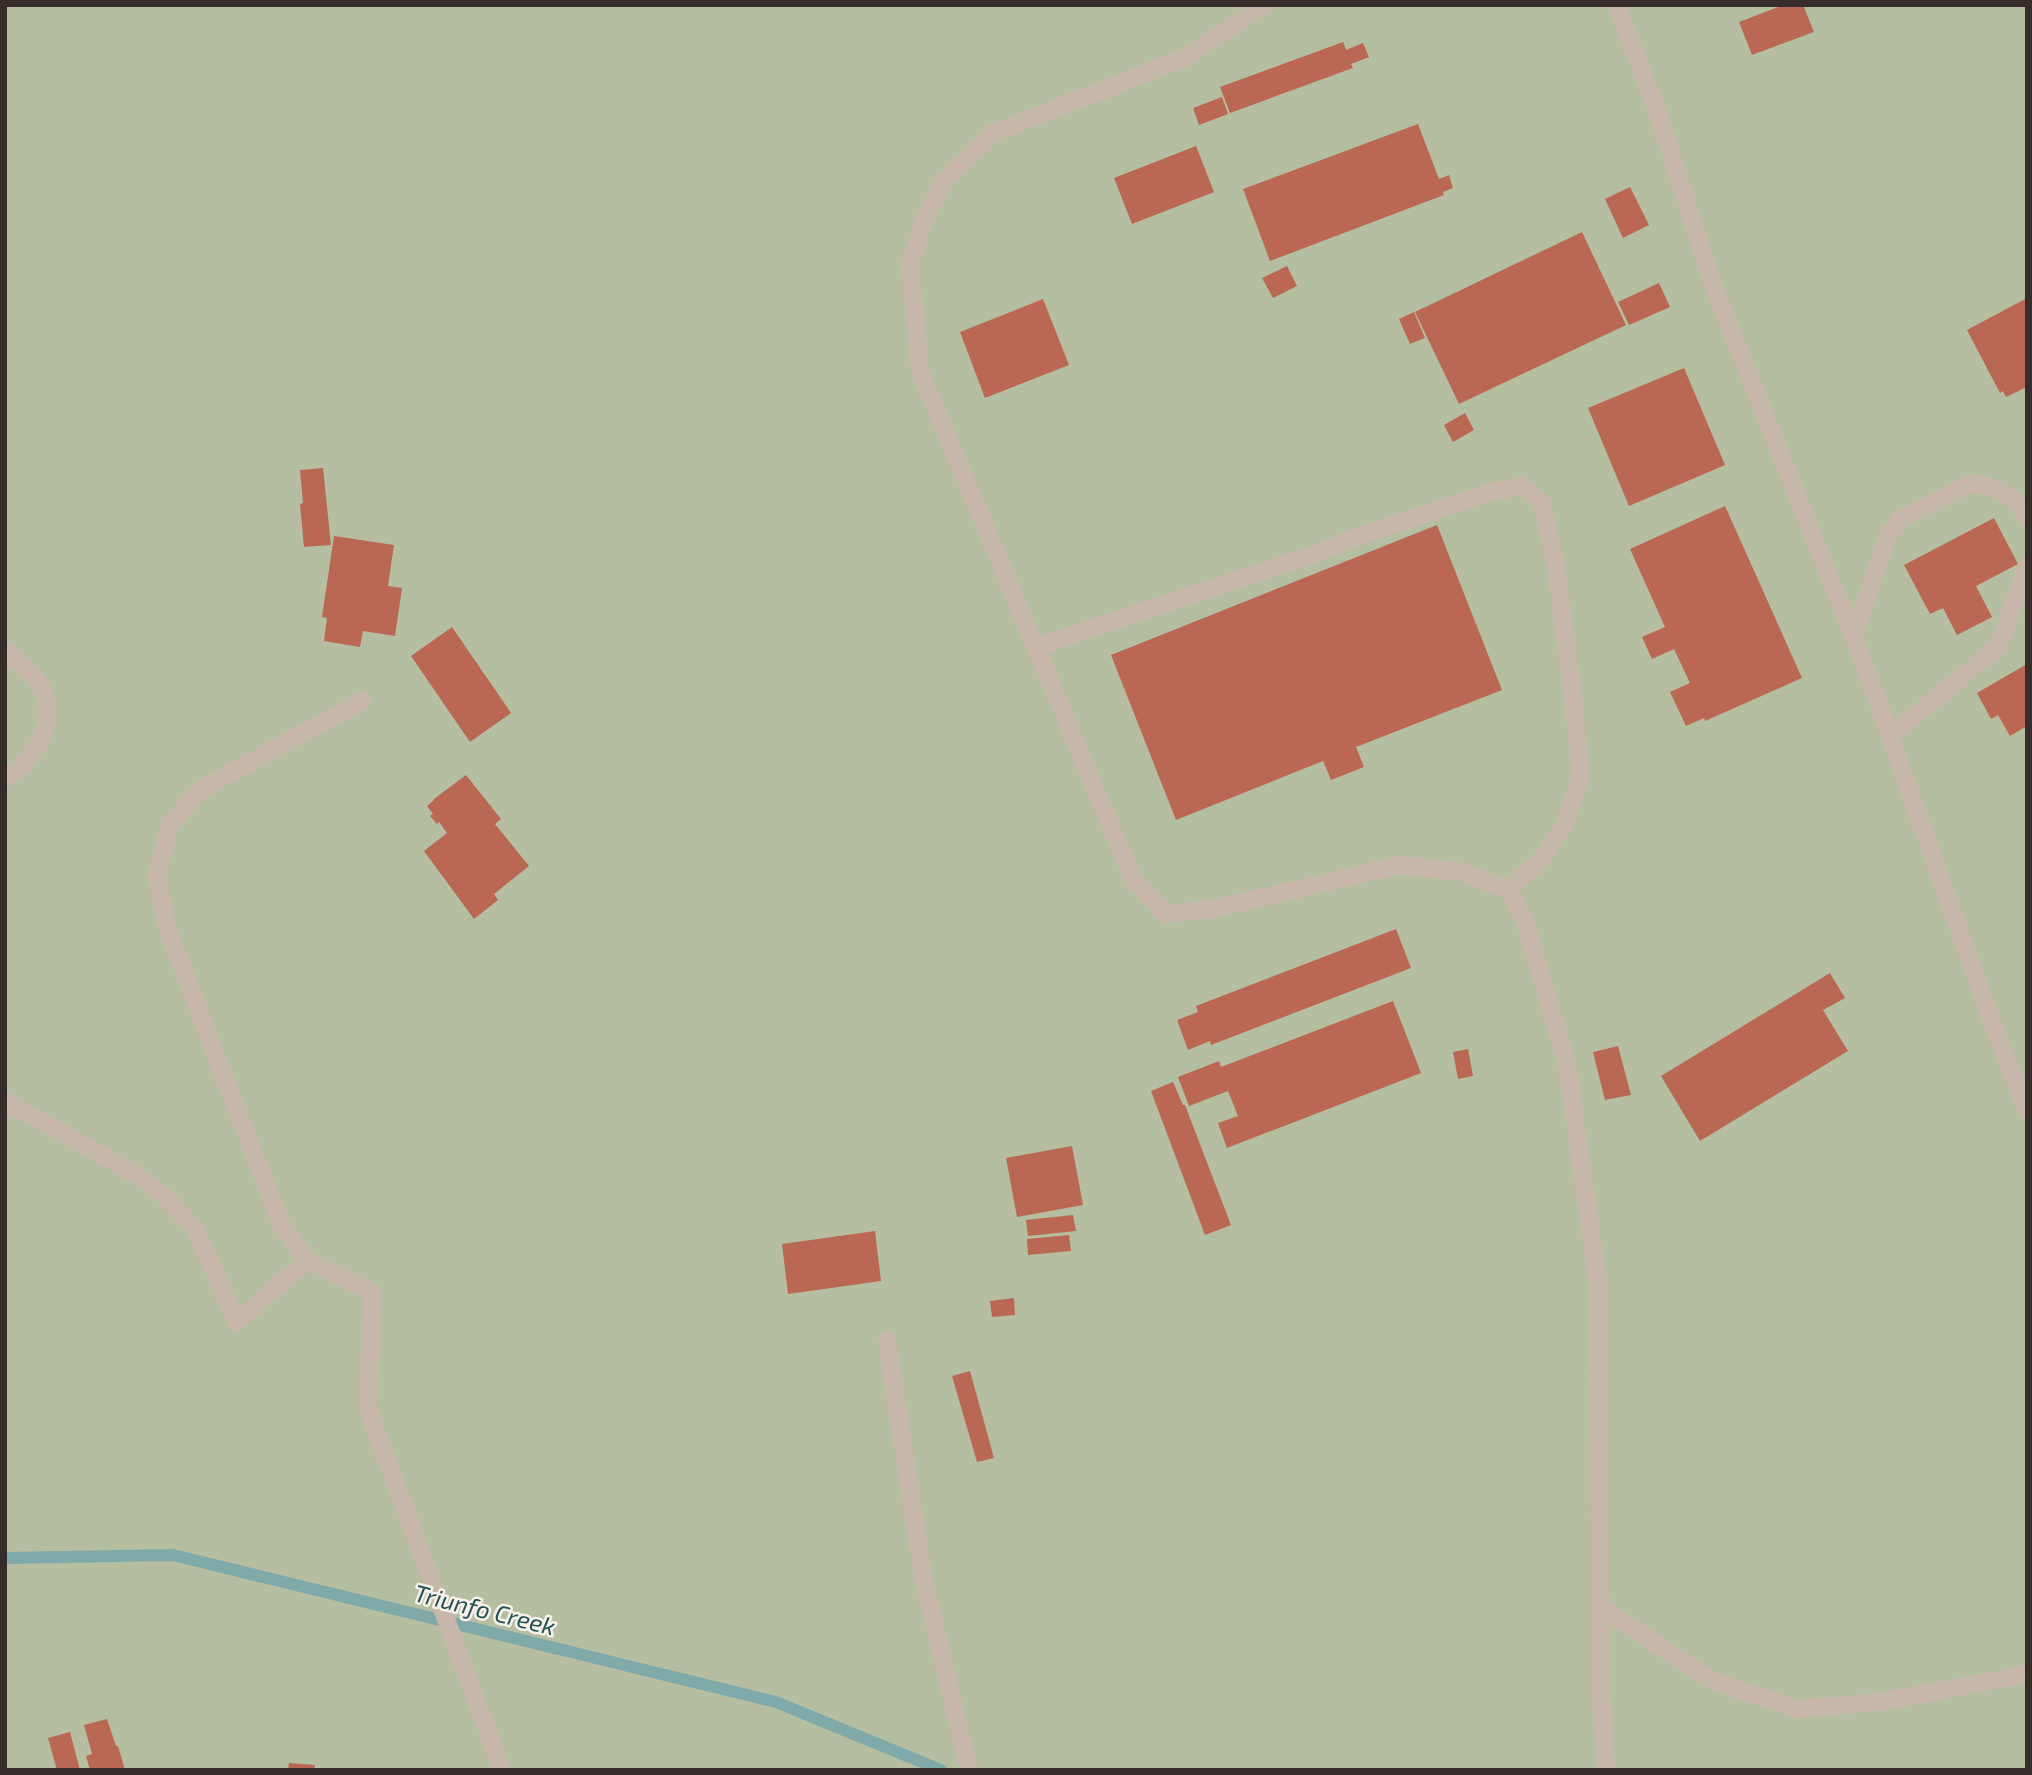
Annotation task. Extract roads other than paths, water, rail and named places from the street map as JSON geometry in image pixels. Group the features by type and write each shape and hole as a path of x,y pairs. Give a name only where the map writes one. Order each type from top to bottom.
{"lane":[{"path":"1264,5 1184,58 993,133 943,182 925,218 911,265 919,371 1133,879 1166,914 1218,908 1399,865 1462,872 1508,889 1524,918 1567,1064 1598,1283 1601,1695 1606,1770"},
{"path":"1617,5 1660,119 1712,282 1854,636 1989,1014 2027,1111"},
{"path":"1854,636 1888,535 1900,519 1972,483 1995,488 2014,499 2027,518"},
{"path":"1036,647 1307,557 1487,493 1522,486 1542,503 1556,566 1581,775 1564,826 1539,862 1508,889"},
{"path":"1891,736 1999,645 2027,565"},
{"path":"5,650 40,683 49,704 45,734 20,768 5,778"},
{"path":"362,701 201,789 169,827 157,876 167,928 281,1224 307,1260 372,1292 368,1409 502,1770"},
{"path":"5,1101 137,1175 169,1200 197,1233 237,1322 307,1260"},
{"path":"887,1341 923,1576 969,1770"},
{"path":"1600,1607 1714,1682 1797,1709 1880,1702 2027,1674"}],"waterway":[{"name":"Triunfo Creek","path":"5,1558 173,1555 776,1702 941,1770"}]}
